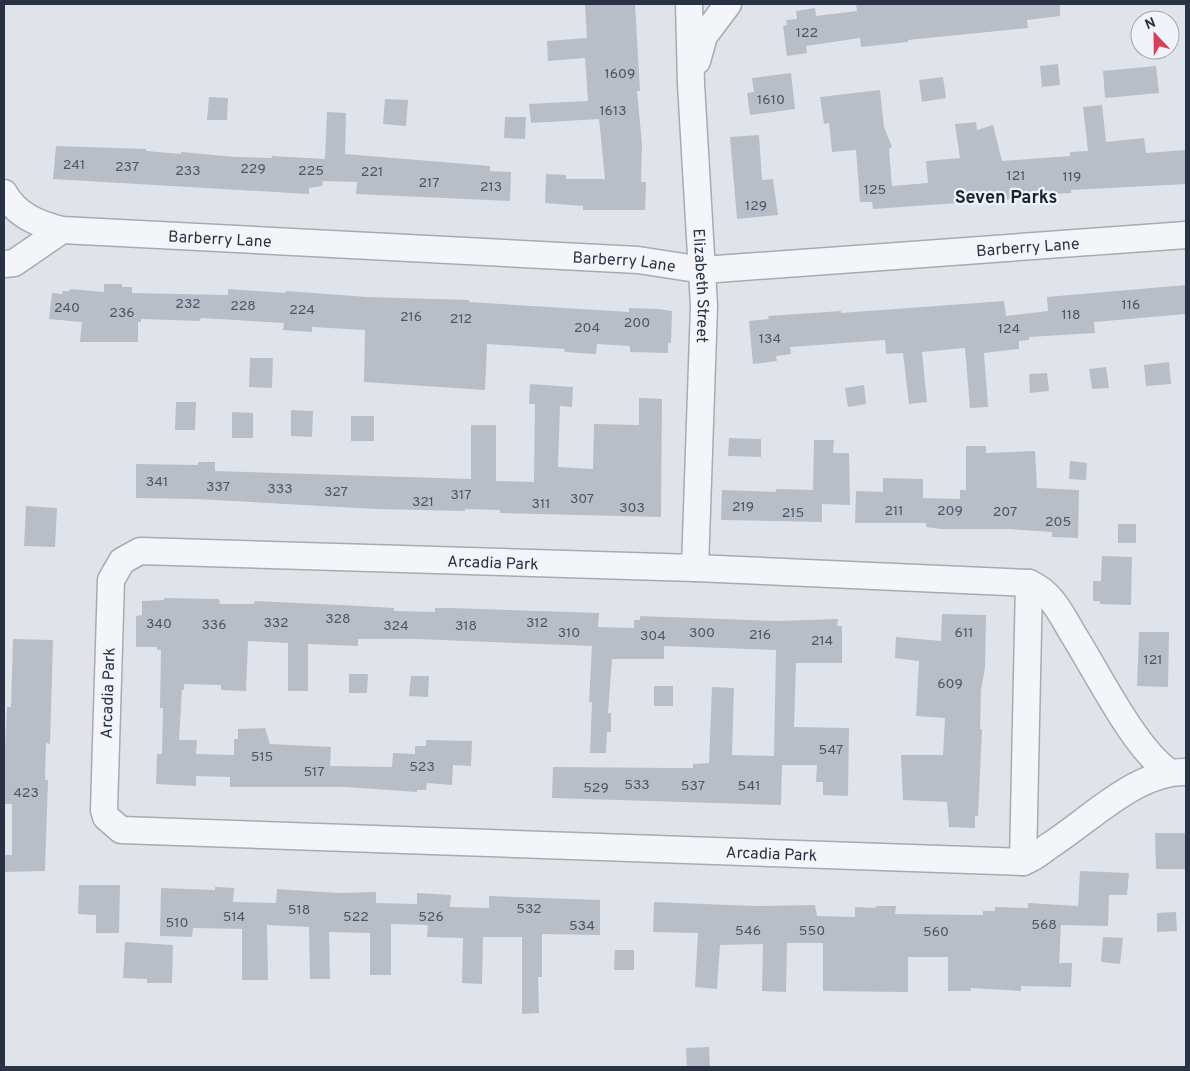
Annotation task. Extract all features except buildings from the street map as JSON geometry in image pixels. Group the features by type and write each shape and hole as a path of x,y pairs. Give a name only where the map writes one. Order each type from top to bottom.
{"street":[{"name":"Elizabeth Street","path":"689,4 691,84 704,306 695,568"},
{"path":"691,84 704,36 728,4"},
{"name":"Barberry Lane","path":"4,193 23,214 46,226 62,230 628,260 703,270 1186,235"},
{"path":"4,264 14,262 62,230"},
{"name":"Arcadia Park","path":"1023,862 131,831 122,830 106,817 104,810 111,580 122,561 128,555 140,551 695,568 1029,583"},
{"path":"1023,862 1029,583 1040,588 1063,616 1138,740 1153,760 1178,772"},
{"path":"1023,862 1063,838 1109,803 1146,780 1178,772"}],"district":[{"name":"Seven Parks","path":"1006,197"}]}
